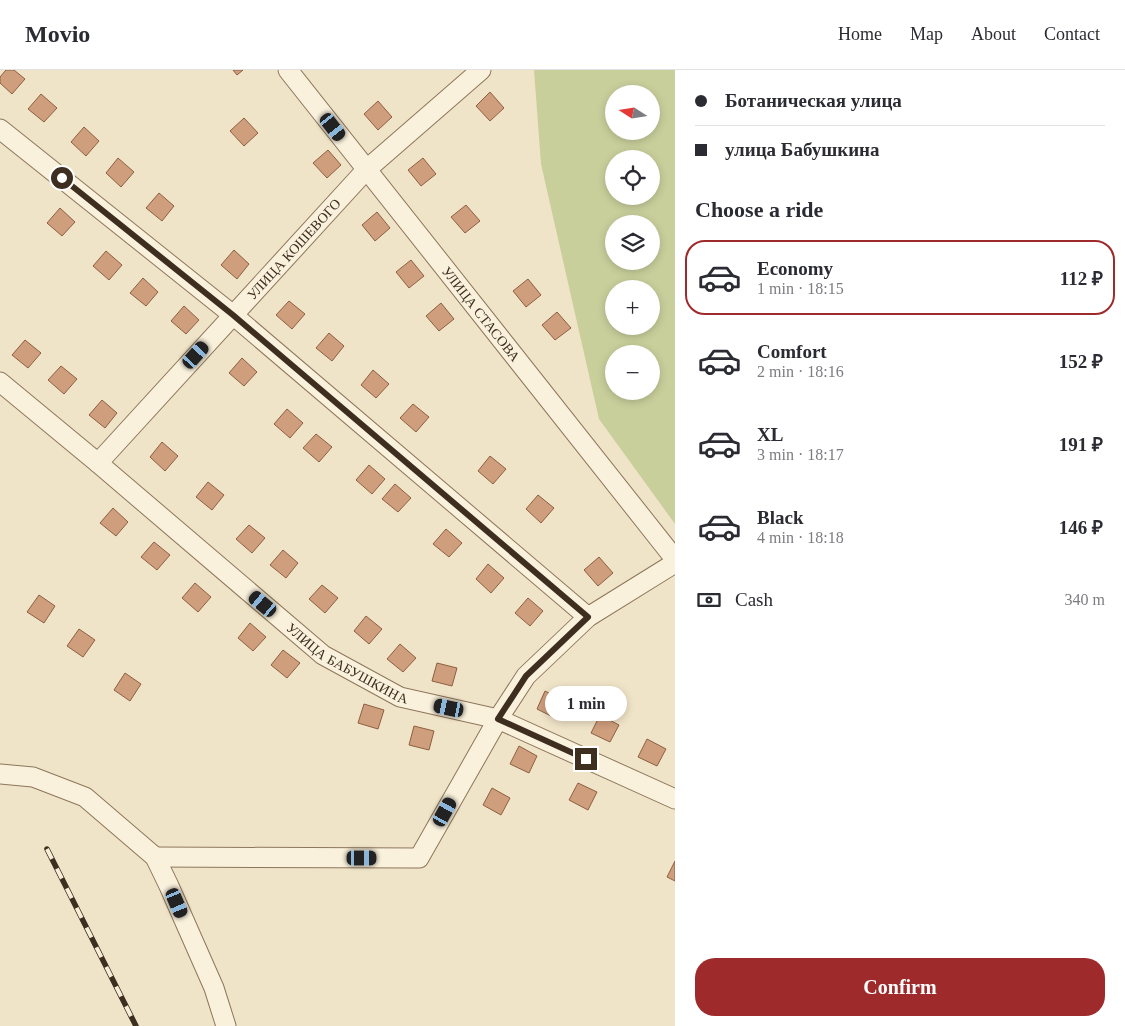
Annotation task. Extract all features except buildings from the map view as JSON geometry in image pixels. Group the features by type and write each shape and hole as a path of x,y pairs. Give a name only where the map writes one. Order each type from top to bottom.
{"street":[{"name":"УЛИЦА СТАСОВА","path":"288,70 675,559"},
{"name":"УЛИЦА КОШЕВОГО","path":"98,463 366,170 480,70"},
{"path":"0,129 233,315 588,617"},
{"name":"УЛИЦА БАБУШКИНА","path":"0,382 323,655 400,697 498,719 675,799"},
{"path":"154,856 419,858 498,719 526,676 588,617 675,563"},
{"path":"0,774 33,777 85,797 154,856 214,988 226,1026"}],"green space":[{"path":"534,70 675,70 675,524 599,419 541,164"}],"railway":[{"path":"47,849 136,1026"}],"route":[{"path":"62,178 233,315 588,617 526,676 498,719 586,759"}]}
